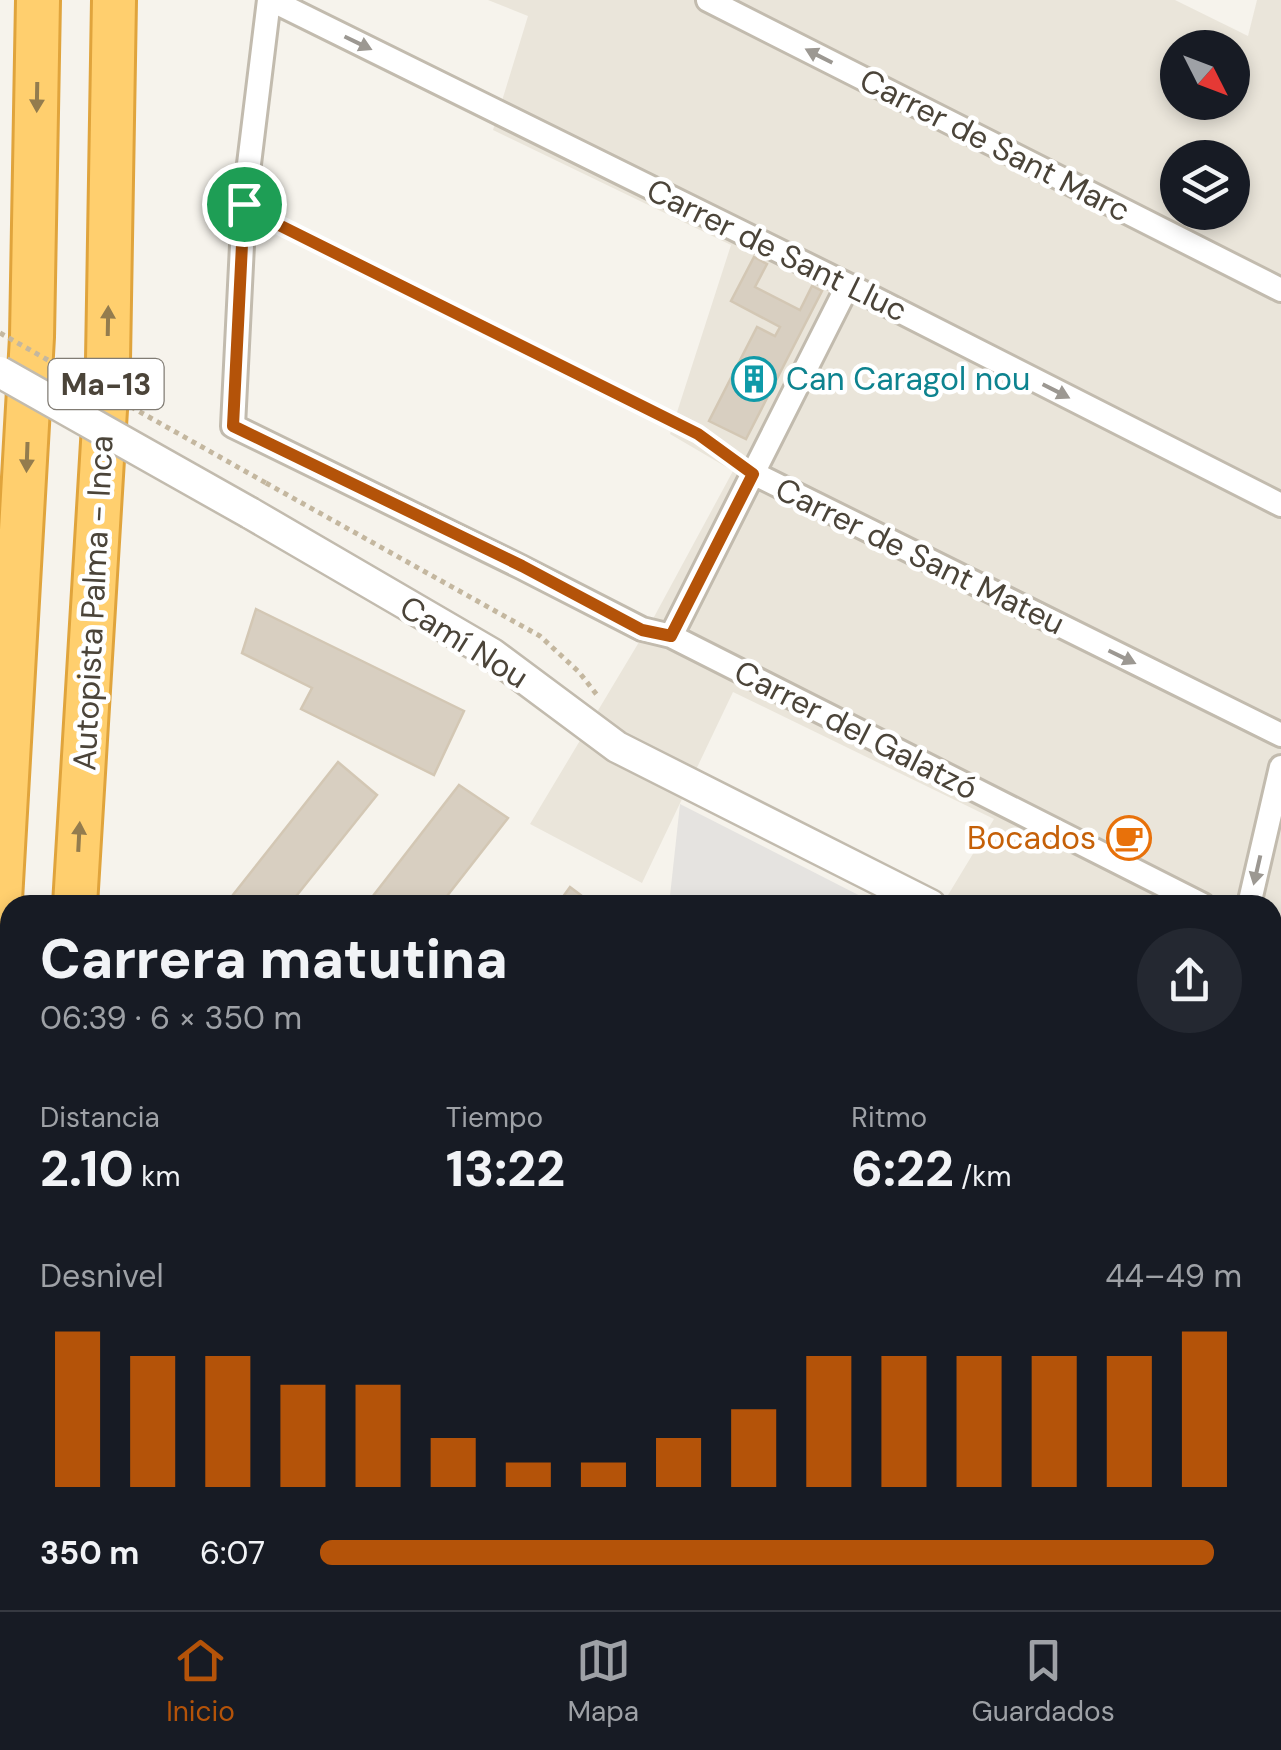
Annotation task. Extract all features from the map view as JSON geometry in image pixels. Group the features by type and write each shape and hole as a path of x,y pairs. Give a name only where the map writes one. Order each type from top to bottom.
{"highway":[{"name":"Ma-13","path":"0,895 31,376 38,0"},
{"name":"Autopista Palma - Inca","path":"75,895 108,360 114,0"}],"street":[{"path":"244,204 270,0"},
{"name":"Carrer de Sant Lluc","path":"270,0 848,285 1281,505"},
{"name":"Carrer de Sant Marc","path":"708,0 1281,290"},
{"name":"Carrer del Galatzó","path":"244,204 233,426 522,566 642,630 671,636 1183,895"},
{"path":"671,636 848,285"},
{"name":"Camí Nou","path":"0,372 492,654 617,748 910,895"},
{"name":"Carrer de Sant Mateu","path":"753,474 1281,735"},
{"path":"1251,895 1281,767"}],"path":[{"name":"Carrer de Sant Mateu","path":"244,204 298,235 698,434 753,474"},
{"path":"0,333 266,482"}],"shaded area":[{"path":"488,0 1175,0 1236,30 1160,30 1160,120 1250,120 1250,30 1257,0 1281,0 1281,895 948,895 994,819 733,692 642,883 530,824 654,617 733,471 670,434 731,245 493,130 528,16"},
{"path":"680,804 858,895 670,895"}],"building":[{"name":"Can Caragol nou","path":"754,257 767,264 755,287 800,310 812,286 822,291 746,439 709,421 757,327 775,336 780,327 731,301"},
{"path":"256,609 464,711 434,775 301,709 312,688 242,653"},
{"path":"338,762 377,795 297,895 233,895"},
{"path":"459,785 508,818 448,895 374,895"},
{"path":"570,887 581,895 564,895"}],"place":[{"name":"Can Caragol nou","path":"754,379"},
{"name":"Bocados","path":"1129,838"}],"route":[{"path":"244,204 698,434 753,474 671,636 642,630 522,566 233,426 244,204"}]}
